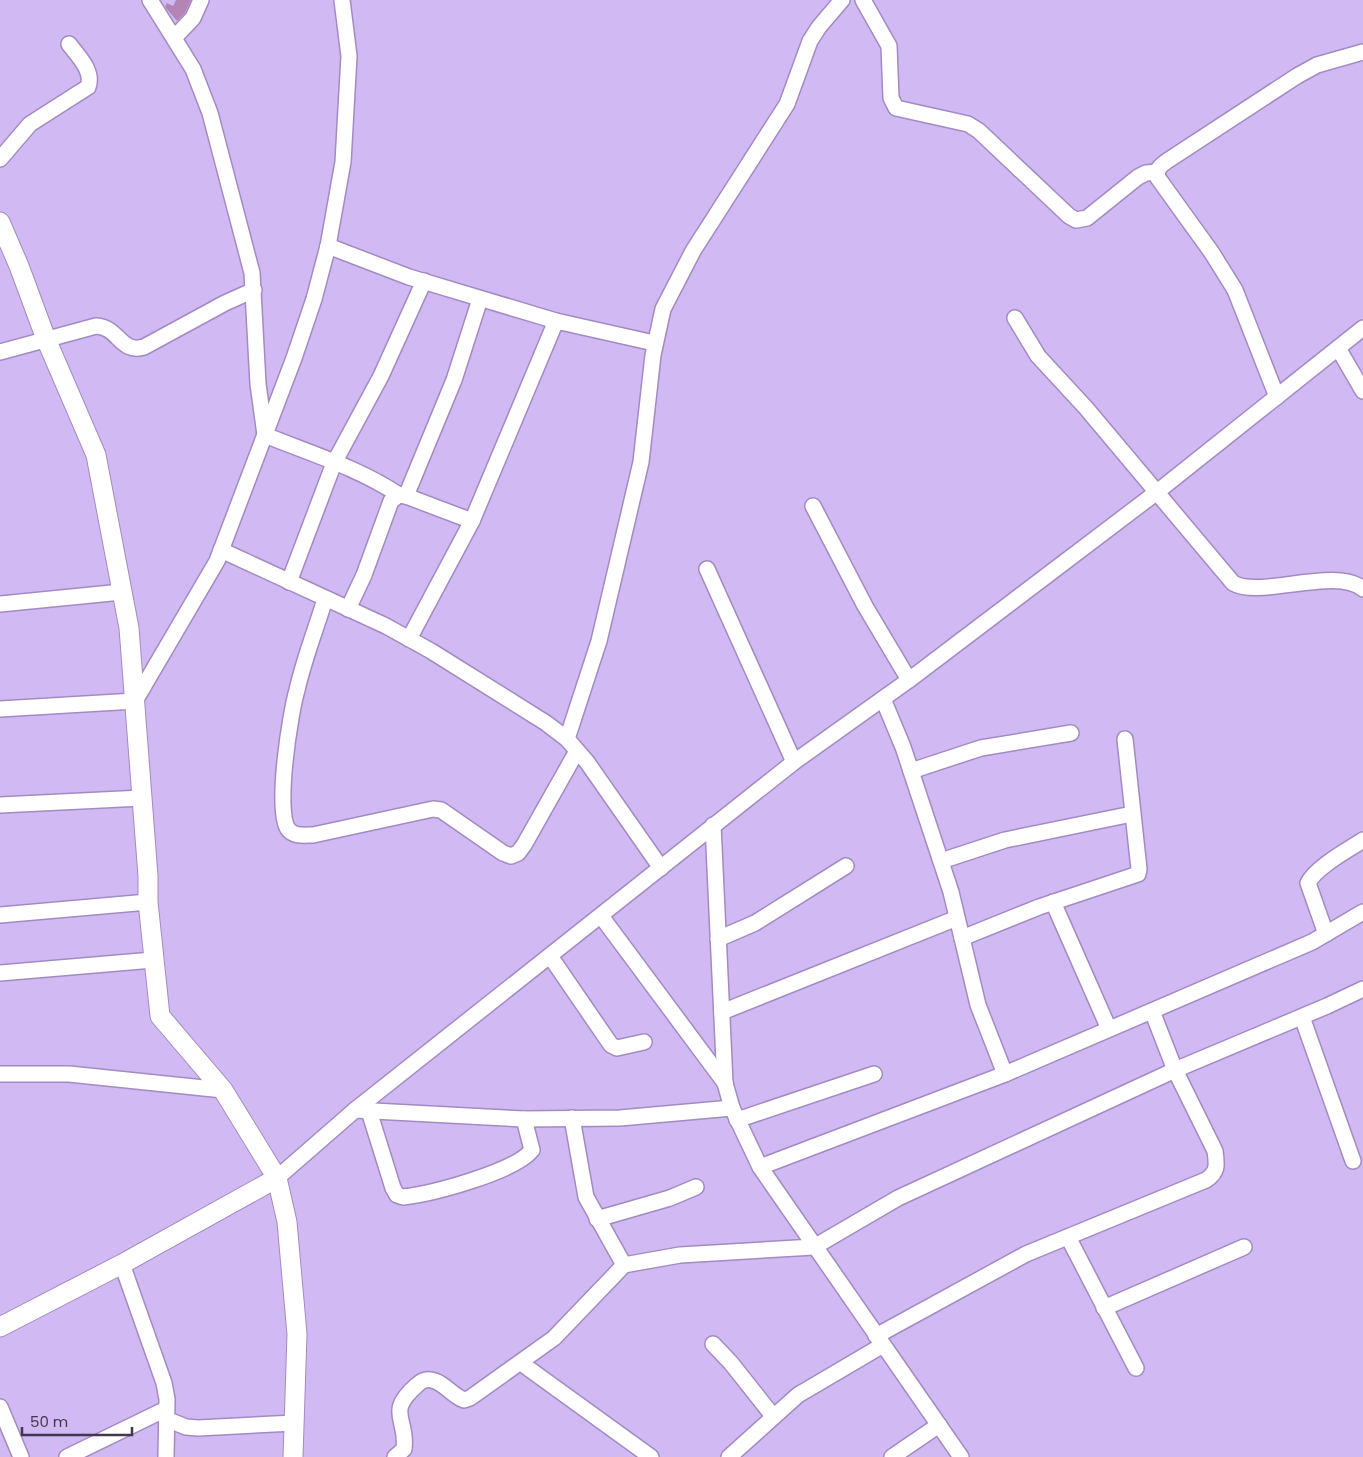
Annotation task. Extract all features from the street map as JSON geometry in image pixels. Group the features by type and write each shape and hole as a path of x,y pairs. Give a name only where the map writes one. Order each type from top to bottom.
{"street":[{"path":"150,0 193,70 210,113 252,273 258,384 265,435"},
{"path":"176,41 193,18 201,0"},
{"path":"135,701 201,591 221,550 297,350 328,246 342,162 348,87 349,56 342,0"},
{"path":"325,599 296,690 289,732 282,797 284,821 289,830 296,835 313,835 441,810 503,853 511,856 518,853 524,845 572,745 641,462 654,343 663,310 688,259 787,104 810,41 819,27 842,0"},
{"path":"863,0 889,46 891,98 896,108 968,124 980,131 1069,216 1076,220 1087,218 1138,177 1146,173 1157,172"},
{"path":"0,160 30,124 88,87 91,79 89,71 69,44"},
{"path":"1277,397 1235,290 1212,253 1158,178 1157,172 1159,167 1166,161 1297,76 1317,65 1363,52"},
{"path":"0,222 19,266 46,339 96,455 129,628 148,902 160,1016 223,1090 277,1178 287,1222 297,1334 293,1457"},
{"path":"328,246 480,299 556,321 654,343"},
{"path":"289,582 334,463 381,376 424,281"},
{"path":"0,352 96,326 105,327 128,348 135,350 254,290"},
{"path":"348,609 364,575 391,502 402,495 454,380 480,299"},
{"path":"1015,318 1038,356 1086,408 1234,583 1240,587 1250,588 1289,583 1351,582 1363,589"},
{"path":"409,639 472,521 556,321"},
{"path":"0,1327 122,1264 277,1178 713,825 794,762 909,680 1157,492 1363,328"},
{"path":"1338,348 1363,391"},
{"path":"265,435 334,463 402,495 472,521"},
{"path":"813,506 865,606 909,680"},
{"path":"221,550 409,639 546,723 572,745 661,868"},
{"path":"707,569 794,762"},
{"path":"0,604 122,592"},
{"path":"883,699 898,731 957,918 978,1005 1005,1074"},
{"path":"0,709 135,701"},
{"path":"911,771 981,748 1071,733"},
{"path":"962,938 1053,902 1138,874 1125,739"},
{"path":"0,804 142,798"},
{"path":"940,861 1015,838 1132,814"},
{"path":"713,825 725,1082 734,1114 760,1167 961,1457"},
{"path":"1326,934 1308,883 1323,868 1363,840"},
{"path":"718,939 755,923 846,866"},
{"path":"0,914 148,902"},
{"path":"1053,902 1109,1029"},
{"path":"760,1167 1005,1074 1312,942 1363,912"},
{"path":"601,916 725,1082"},
{"path":"722,1012 957,918"},
{"path":"550,956 611,1045 617,1048 644,1042"},
{"path":"0,973 153,960"},
{"path":"403,1454 405,1441 399,1416 399,1407 402,1400 422,1381 428,1379 436,1382 464,1400 521,1363 554,1338 624,1265 680,1256 814,1246 898,1198 1175,1070 1362,991"},
{"path":"729,1457 798,1395 880,1341 1026,1254 1206,1180 1214,1174 1218,1165 1215,1152 1175,1070 1152,1011"},
{"path":"1302,1017 1353,1161"},
{"path":"0,1074 69,1074 223,1090"},
{"path":"362,1111 524,1119 734,1114 874,1074"},
{"path":"362,1111 393,1188 397,1195 403,1198 467,1182 511,1165 527,1156 532,1150 524,1119"},
{"path":"572,1118 586,1197 624,1265"},
{"path":"597,1219 670,1198 696,1187"},
{"path":"1068,1236 1136,1368"},
{"path":"1104,1308 1244,1247"},
{"path":"122,1264 164,1383 166,1457"},
{"path":"713,1344 773,1416"},
{"path":"521,1363 651,1457"},
{"path":"0,1407 21,1457"},
{"path":"166,1414 186,1427 198,1428 294,1422"},
{"path":"67,1457 166,1414"},
{"path":"892,1457 939,1425"}],"building":[{"path":"176,0 191,0 185,13 177,21 165,7 167,3 173,6"}]}
